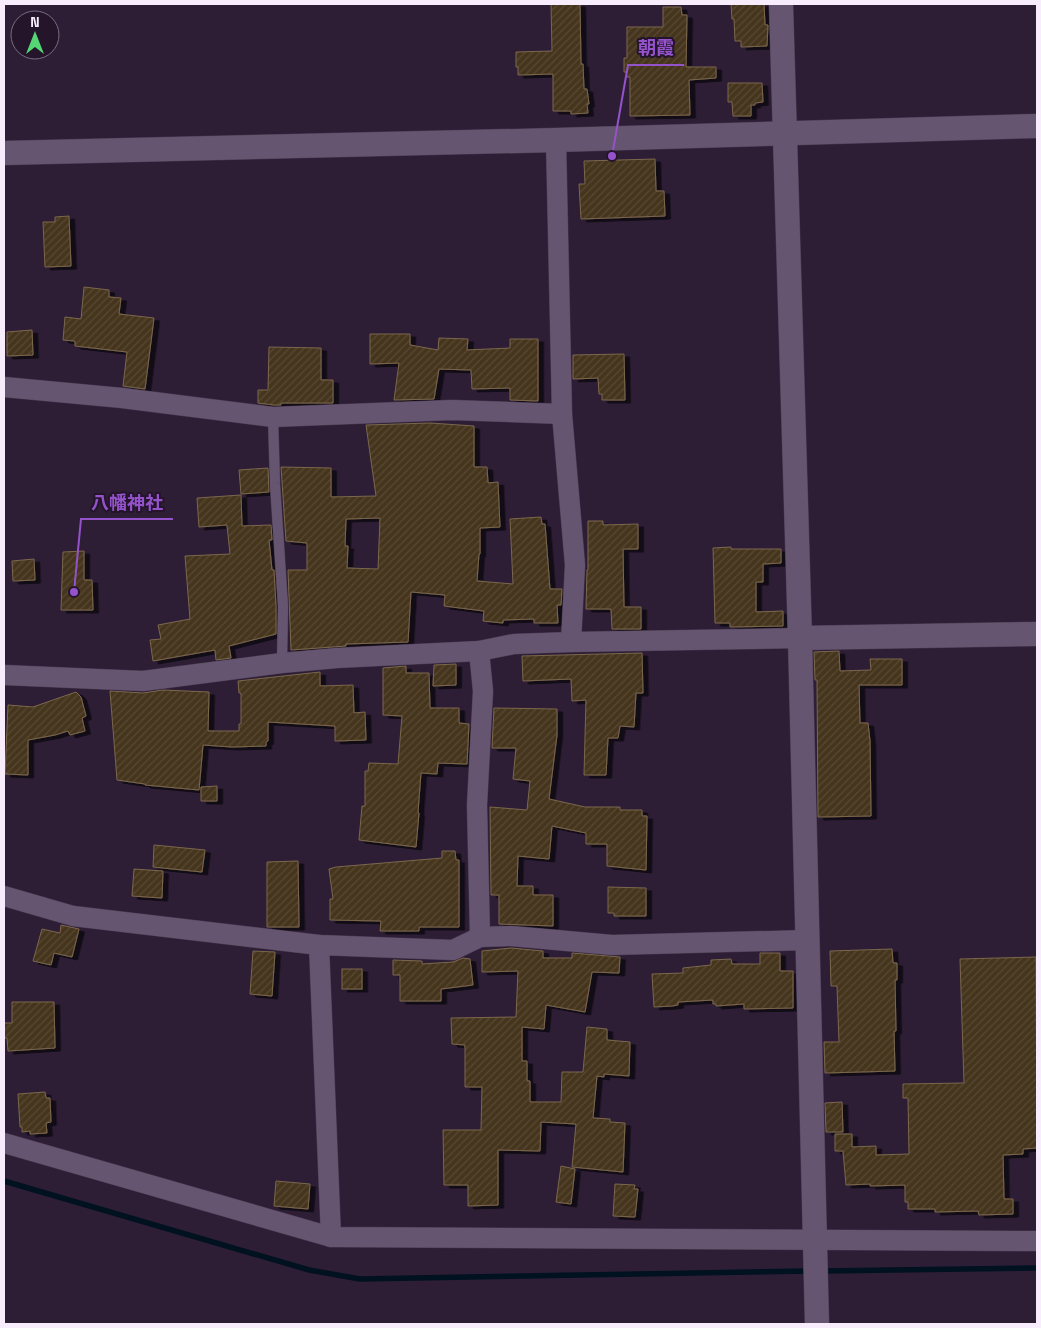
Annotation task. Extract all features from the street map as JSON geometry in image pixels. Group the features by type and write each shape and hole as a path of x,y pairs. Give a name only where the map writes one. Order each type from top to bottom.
{"street":[{"path":"781,4 800,638 817,1324"},
{"path":"4,153 1037,126"},
{"path":"556,140 562,414 575,565 571,642"},
{"path":"4,387 122,398 273,417 452,410 562,414"},
{"path":"4,675 143,680 337,658 479,651 514,644 1037,634"},
{"path":"479,651 482,691 477,805 480,937"},
{"path":"4,896 73,916 319,945 453,950 480,937 511,936 612,945 807,940"},
{"path":"319,945 331,1237"},
{"path":"4,1143 331,1237 816,1245 1037,1241"}],"lane":[{"path":"273,417 275,484 283,606 282,663"}],"building":[{"path":"551,4 580,4 581,64 583,64 584,89 587,89 588,113 571,114 571,111 553,111 553,74 518,75 516,52 552,51"},
{"path":"731,4 764,4 765,25 768,25 767,46 741,47 741,41 735,41"},
{"path":"663,7 681,7 682,15 687,15 686,67 716,67 716,78 689,80 690,115 630,116 630,77 627,77 626,72 624,72 624,58 627,58 627,27 663,27"},
{"path":"728,83 762,83 763,102 751,105 751,116 733,116 732,102 728,102"},
{"path":"655,159 656,191 664,191 665,216 581,219 579,184 585,184 584,161"},
{"path":"69,216 71,266 45,267 43,222 55,222 55,217"},
{"path":"84,287 109,290 109,297 121,298 119,314 154,318 145,389 123,386 127,352 75,346 75,341 63,340 65,317 81,319"},
{"path":"32,330 33,355 7,356 7,332"},
{"path":"370,334 410,334 410,345 438,350 439,338 468,339 467,350 510,348 510,339 538,339 538,401 510,400 510,388 472,389 471,370 439,369 434,399 394,400 399,363 370,364"},
{"path":"269,347 321,348 321,380 333,380 333,403 281,403 281,405 274,405 258,403 258,390 268,390"},
{"path":"624,354 625,400 602,400 602,394 599,394 598,378 573,379 573,355"},
{"path":"430,423 474,426 474,467 487,467 488,483 498,482 500,527 480,528 477,581 513,584 510,519 541,517 542,524 545,524 550,589 562,589 561,605 557,605 558,623 534,623 534,619 503,620 503,623 483,621 484,611 444,606 445,595 411,592 408,642 346,644 346,646 291,650 288,570 307,570 307,543 286,541 281,467 331,468 331,497 376,496 366,425","holes":["380,518 378,569 347,568 348,546 345,546 346,519"]},
{"path":"268,468 269,492 241,494 239,470"},
{"path":"241,495 242,526 271,525 272,540 269,540 272,570 274,570 276,634 229,646 231,658 216,660 215,650 153,661 150,640 161,639 158,625 190,619 185,556 230,554 227,525 199,527 197,498"},
{"path":"588,521 603,521 603,525 638,524 638,549 623,549 624,607 641,607 641,629 612,629 611,609 586,609"},
{"path":"731,547 731,549 781,549 781,563 763,564 763,582 756,582 756,612 783,611 783,626 730,627 730,623 715,623 713,548"},
{"path":"84,551 84,580 92,580 93,610 61,610 63,552"},
{"path":"34,559 35,580 13,581 12,561"},
{"path":"839,651 840,671 871,670 870,659 902,659 902,685 859,685 860,723 868,723 870,741 871,816 818,817 817,680 815,680 814,652"},
{"path":"642,653 643,693 636,693 634,727 620,726 618,738 608,738 606,775 584,775 586,700 572,701 571,679 523,681 522,656"},
{"path":"456,664 456,685 433,686 434,665"},
{"path":"406,666 406,673 429,673 430,708 459,708 459,723 469,724 467,764 438,763 437,774 421,773 416,847 359,840 362,806 365,806 365,771 368,771 369,763 398,764 402,716 383,715 383,668"},
{"path":"320,672 320,686 353,685 354,713 365,712 366,740 335,741 335,726 268,722 268,741 266,746 232,747 203,745 199,790 145,785 117,780 110,691 143,693 163,690 209,692 208,731 239,731 239,724 241,724 241,693 239,693 238,681"},
{"path":"76,692 81,697 86,716 82,718 85,731 70,735 68,731 28,740 28,775 5,774 8,705 33,707"},
{"path":"494,708 557,709 557,735 549,799 585,807 620,807 620,810 642,810 642,816 647,816 646,870 607,866 607,844 586,844 586,833 552,826 549,859 518,856 517,886 533,886 533,895 553,895 553,926 499,924 499,895 491,895 490,807 527,810 530,781 513,779 516,748 492,748"},
{"path":"217,786 217,801 201,801 201,787"},
{"path":"154,845 205,850 202,872 153,867"},
{"path":"442,851 455,851 456,860 459,860 459,927 419,927 419,931 380,931 381,921 330,920 330,899 333,899 329,869 442,858"},
{"path":"298,861 299,927 267,927 267,862"},
{"path":"134,869 163,871 162,898 132,896"},
{"path":"608,887 646,888 646,916 614,916 614,913 608,913"},
{"path":"61,925 79,929 72,957 54,953 51,965 33,961 42,929 60,933"},
{"path":"511,948 543,951 543,958 572,958 572,953 620,957 619,973 592,972 585,1012 546,1005 544,1029 522,1027 522,1061 527,1061 527,1081 530,1081 530,1102 561,1102 562,1072 583,1072 587,1027 607,1029 607,1040 630,1042 629,1076 604,1074 604,1077 597,1076 593,1118 610,1119 610,1122 625,1123 623,1172 572,1167 576,1124 541,1122 540,1151 498,1150 498,1205 468,1206 468,1185 444,1185 443,1130 481,1130 482,1087 465,1087 465,1045 452,1044 451,1018 516,1017 518,971 482,972 482,951"},
{"path":"892,949 893,963 897,963 897,980 895,980 896,1031 894,1031 895,1071 825,1073 824,1042 839,1042 837,986 831,986 830,951"},
{"path":"253,951 275,952 272,996 250,994"},
{"path":"760,953 780,953 780,971 793,971 793,1008 744,1009 744,1004 716,1006 716,1004 713,1004 713,1000 678,1002 678,1005 654,1007 652,974 683,973 683,968 711,965 711,960 731,959 732,964 760,964"},
{"path":"1036,957 1037,1148 1023,1149 1023,1154 1003,1155 1004,1199 1013,1199 1013,1214 979,1215 978,1211 935,1212 935,1209 908,1209 908,1202 905,1202 905,1185 846,1185 843,1151 835,1151 835,1134 852,1134 852,1147 876,1146 876,1155 909,1154 908,1098 903,1098 903,1084 964,1083 960,959"},
{"path":"463,958 470,959 473,985 441,989 441,1001 400,1001 400,975 393,975 393,960 422,961 422,964 453,962"},
{"path":"342,969 362,969 362,989 342,989"},
{"path":"12,1002 54,1002 55,1048 8,1051 7,1038 4,1038 4,1023 12,1023"},
{"path":"45,1092 46,1098 50,1098 51,1122 46,1123 47,1133 30,1134 30,1131 22,1132 18,1094"},
{"path":"842,1102 843,1132 826,1132 825,1103"},
{"path":"561,1166 575,1169 571,1204 556,1202"},
{"path":"276,1181 310,1184 308,1209 274,1206"},
{"path":"615,1184 635,1185 634,1189 638,1189 635,1217 613,1216"}],"waterway":[{"path":"4,1181 309,1270 360,1279 810,1271"},
{"path":"822,1271 1037,1268"}],"place":[{"name":"朝霞","path":"612,156"},
{"name":"八幡神社","path":"74,592"}]}
